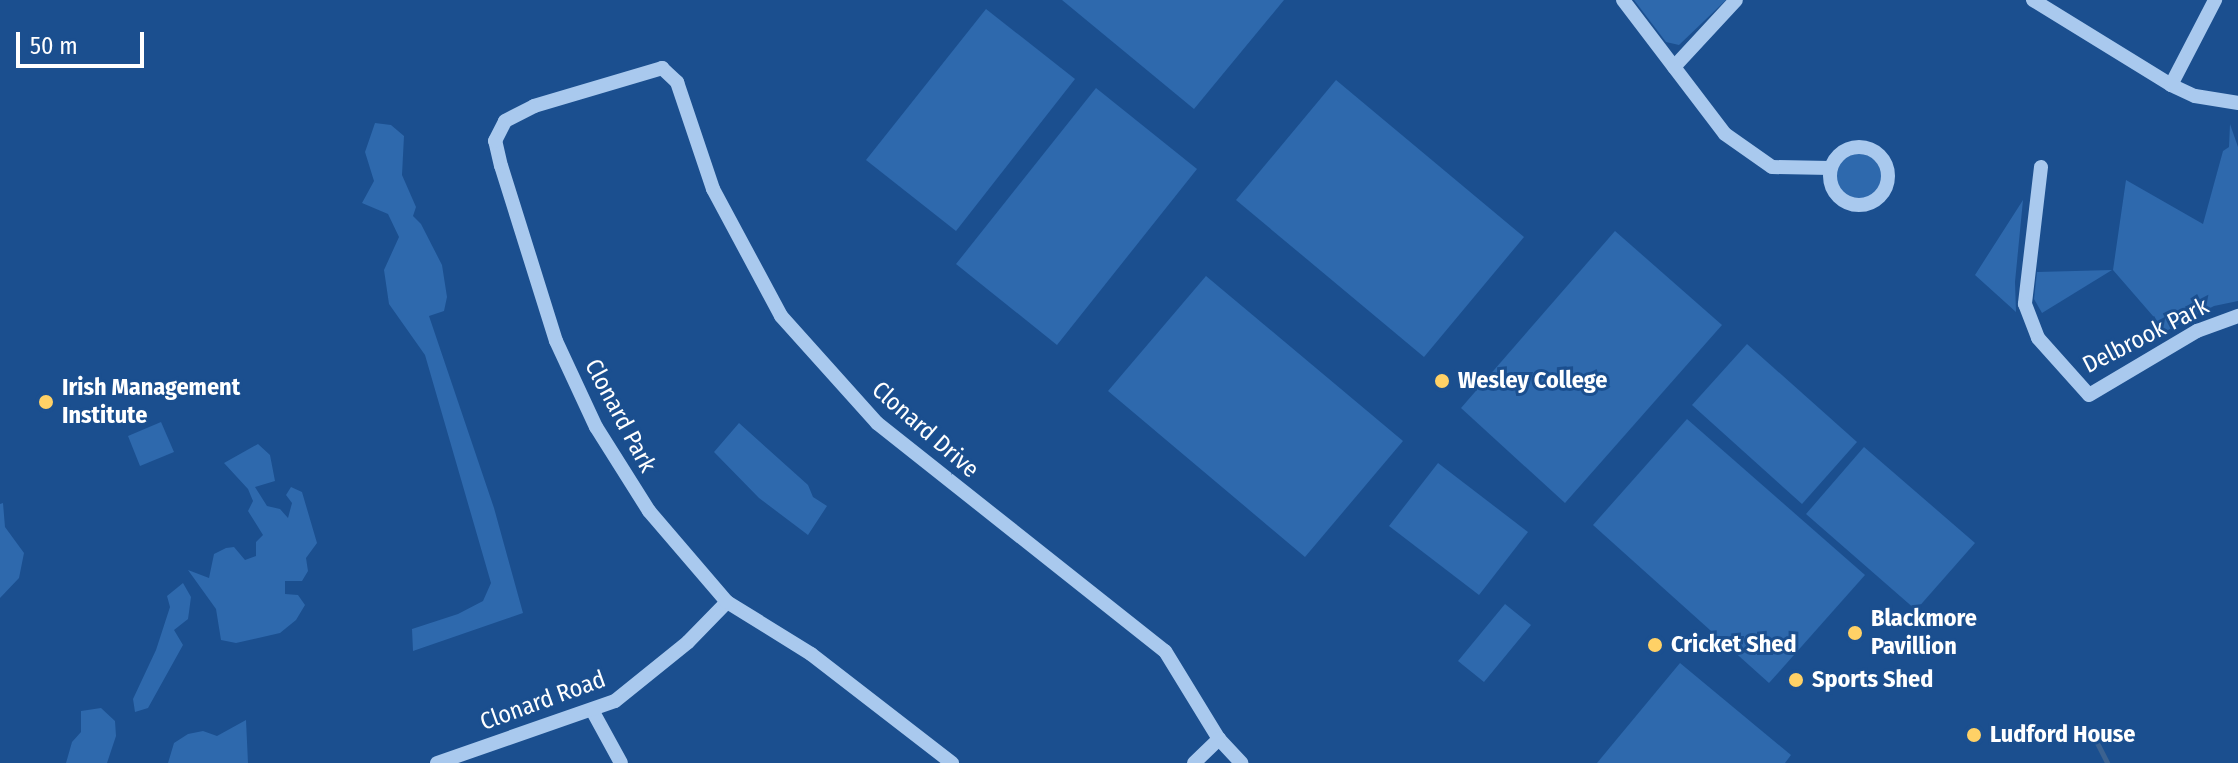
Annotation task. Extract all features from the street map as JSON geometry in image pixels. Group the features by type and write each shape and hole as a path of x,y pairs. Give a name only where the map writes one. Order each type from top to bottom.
{"street":[{"path":"1623,0 1725,134 1772,167 1830,168"},
{"path":"1674,67 1736,0"},
{"path":"2033,0 2171,85 2195,96 2238,103"},
{"path":"2171,85 2215,0"},
{"name":"Clonard Park","path":"662,68 534,106 505,121 495,141 556,341 596,427 649,511 727,602 811,654 952,763"},
{"name":"Clonard Drive","path":"662,68 677,82 713,189 781,316 877,423 1165,651 1219,739 1241,763"},
{"path":"1864,146 1884,161 1887,185 1876,200 1852,205 1835,194 1830,168 1842,151 1864,146"},
{"name":"Delbrook Park","path":"2041,167 2025,304 2038,338 2089,395 2197,331 2236,321"},
{"name":"Clonard Road","path":"437,763 615,701 688,642 727,602"},
{"path":"592,710 621,763"},
{"path":"1194,763 1219,739"}],"shaded area":[{"path":"1062,0 1284,0 1194,109"},
{"path":"1634,0 1726,0 1679,45 1666,42"},
{"path":"986,9 1075,79 956,231 866,160"},
{"path":"1336,80 1524,237 1424,357 1236,200"},
{"path":"1096,88 1197,169 1057,345 956,264"},
{"path":"375,123 391,125 404,136 402,175 416,207 413,216 421,224 442,265 447,297 444,311 429,316 494,508 523,613 413,651 412,629 458,614 483,601 491,583 425,355 389,304 384,270 399,237 388,214 362,203 374,181 365,152"},
{"path":"2230,124 2238,147 2238,301 2214,306 2166,331 2113,270 2126,180 2203,224 2223,151 2229,147"},
{"path":"1858,152 1875,159 1882,176 1875,193 1858,200 1841,193 1834,176 1841,159"},
{"path":"2023,200 2015,282 2016,312 1975,275"},
{"path":"1615,231 1722,325 1565,503 1461,408"},
{"path":"2112,270 2042,313 2034,299 2037,272"},
{"path":"1206,276 1403,441 1305,557 1108,391"},
{"path":"1747,344 1857,442 1802,504 1692,405"},
{"path":"1687,419 1865,575 1769,683 1593,525"},
{"path":"161,422 174,452 140,466 128,436"},
{"path":"739,423 808,485 813,497 827,506 808,535 759,498 714,452"},
{"path":"258,444 270,455 275,481 255,487 267,506 280,509 288,518 292,503 286,495 291,487 302,492 317,543 306,558 308,571 302,581 285,581 285,594 298,595 305,605 296,620 280,633 236,643 221,640 216,609 188,570 209,578 214,554 226,548 234,547 245,560 256,556 256,542 263,535 248,511 253,501 248,489 224,463"},
{"path":"1864,447 1975,543 1916,610 1806,514"},
{"path":"1438,463 1528,532 1479,595 1389,526"},
{"path":"3,503 5,527 24,553 19,578 0,598 0,504"},
{"path":"183,583 191,597 188,619 174,630 183,645 148,708 135,712 133,699 156,650 170,607 167,596"},
{"path":"1505,604 1531,625 1484,682 1458,661"},
{"path":"1680,663 1791,755 1785,763 1597,763"},
{"path":"101,708 115,721 116,736 107,763 66,763 72,742 81,732 81,711"},
{"path":"246,720 248,763 168,763 174,743 188,734 203,731 217,736"}],"waterway":[{"path":"2090,729 2107,763"}],"place":[{"name":"Wesley College","path":"1442,381"},
{"name":"Irish Management Institute","path":"46,402"},
{"name":"Blackmore Pavillion","path":"1855,633"},
{"name":"Cricket Shed","path":"1655,645"},
{"name":"Sports Shed","path":"1796,680"},
{"name":"Ludford House","path":"1974,735"}]}
